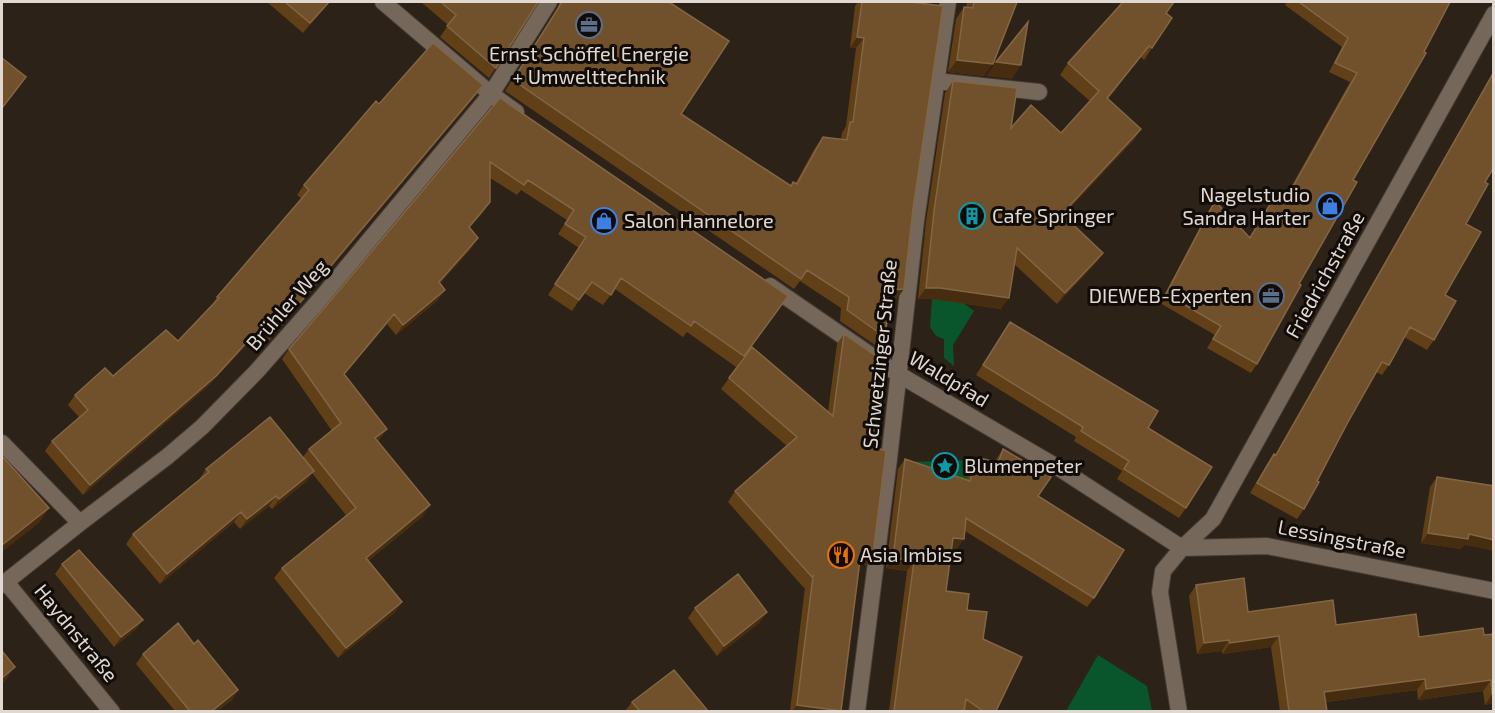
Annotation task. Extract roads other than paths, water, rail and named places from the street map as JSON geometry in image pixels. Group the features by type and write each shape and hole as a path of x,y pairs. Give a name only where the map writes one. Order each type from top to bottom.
{"street":[{"path":"383,2 491,94 531,121"},
{"name":"Brühler Weg","path":"4,584 168,456 202,427 246,383 322,297 491,94 549,2"},
{"name":"Schwetzinger Straße","path":"857,711 890,459 916,221 948,2"},
{"name":"Friedrichstraße","path":"1179,711 1160,592 1163,571 1182,548 1213,519 1494,14"},
{"path":"936,81 1039,92"},
{"name":"Waldpfad","path":"757,277 898,374 1062,470 1182,548"},
{"path":"2,443 80,523"},
{"name":"Lessingstraße","path":"1182,548 1267,546 1494,591"},
{"name":"Haydnstraße","path":"4,584 112,711"}],"place":[{"name":"Ernst Schöffel Energie + Umwelttechnik","path":"589,25"},
{"name":"Nagelstudio Sandra Harter","path":"1330,206"},
{"name":"Cafe Springer","path":"972,216"},
{"name":"Salon Hannelore","path":"604,221"},
{"name":"DIEWEB-Experten","path":"1271,296"},
{"name":"Blumenpeter","path":"945,466"},
{"name":"Asia Imbiss","path":"841,555"}]}
